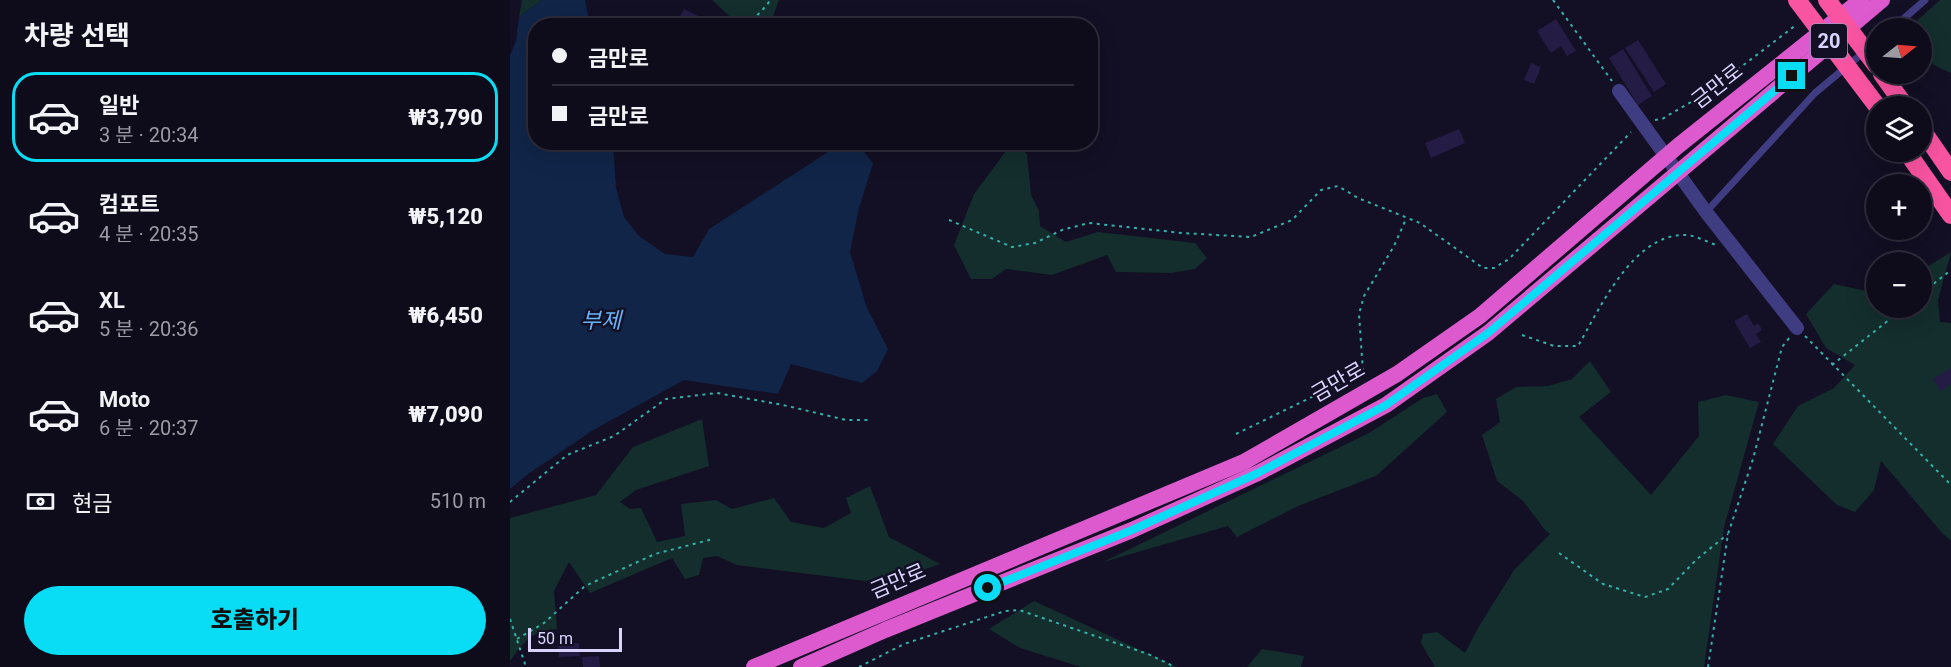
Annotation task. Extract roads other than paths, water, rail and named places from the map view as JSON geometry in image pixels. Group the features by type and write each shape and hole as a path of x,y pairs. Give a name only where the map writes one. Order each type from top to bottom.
{"highway":[{"name":"20","path":"1797,0 1870,96"},
{"name":"20","path":"1827,0 1866,52"},
{"name":"금만로","path":"754,667 1244,462 1397,374 1480,316 1678,146 1861,0"},
{"name":"금만로","path":"801,667 1132,530 1258,473 1386,405 1488,333 1882,0"},
{"path":"1932,144 1951,172"},
{"path":"1914,162 1951,215"}],"street":[{"path":"1619,91 1706,212 1797,328"}],"lane":[{"path":"1904,18 1925,0"},
{"path":"1706,212 1815,93 1866,50"}],"water":[{"name":"부제","path":"542,0 585,0 589,18 528,18 528,150 613,150 616,188 624,217 639,236 665,254 693,257 709,229 831,150 862,150 873,163 859,208 850,252 867,308 888,349 877,371 862,383 791,364 778,394 684,380 595,429 528,474 510,489 510,55 516,41 519,17"}]}
